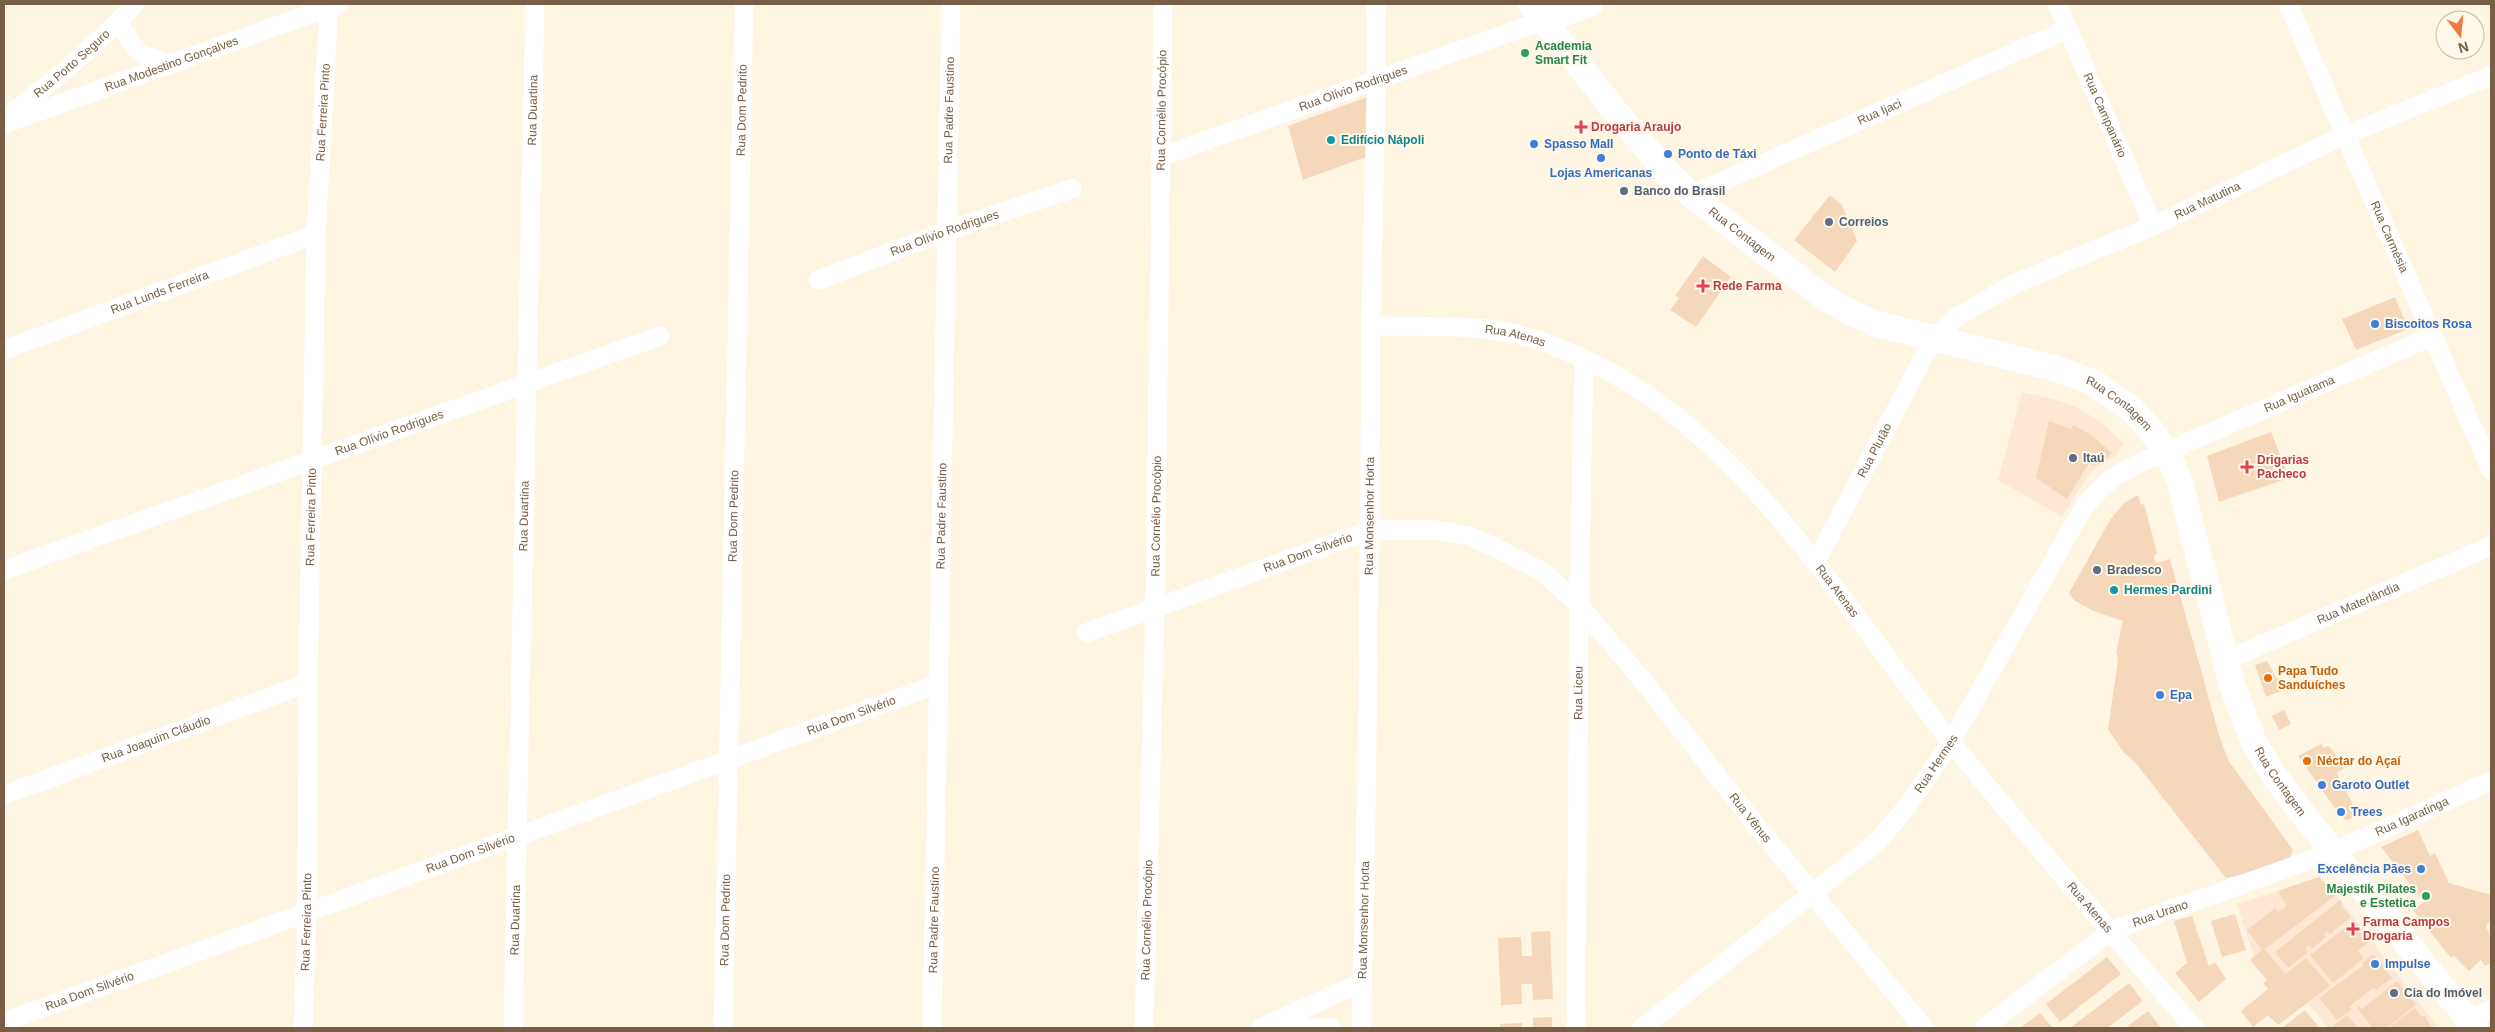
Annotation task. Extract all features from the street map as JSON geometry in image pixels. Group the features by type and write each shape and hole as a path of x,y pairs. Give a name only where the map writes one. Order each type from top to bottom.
{"street":[{"name":"Rua Porto Seguro","path":"4,120 58,77 118,22 134,4"},
{"name":"Rua Duartina","path":"513,1028 535,4"},
{"name":"Rua Dom Pedrito","path":"723,1028 744,4"},
{"name":"Rua Padre Faustino","path":"932,1028 951,4"},
{"name":"Rua Cornélio Procópio","path":"1144,1028 1155,609 1163,4"},
{"name":"Rua Monsenhor Horta","path":"1360,1028 1370,530 1371,326 1378,80 1376,4"},
{"path":"1538,12 1590,4"},
{"name":"Rua Campanário","path":"2057,4 2153,226"},
{"name":"Rua Carmésia","path":"2288,4 2491,470"},
{"name":"Rua Modestino Gonçalves","path":"4,124 333,5"},
{"name":"Rua Ferreira Pinto","path":"303,1028 307,912 308,683 316,234 333,5"},
{"name":"Rua Olívio Rodrigues","path":"1160,158 1378,80 1538,12"},
{"name":"Rua Contagem","path":"1538,12 1616,112 1663,168 1691,195 1764,253 1844,309 1874,322 1933,339 2054,368 2093,382 2130,408 2166,451 2179,479 2226,660 2242,713 2269,768 2333,852 2471,1024"},
{"path":"118,22 135,50 145,57 172,64"},
{"name":"Rua Ijaci","path":"1691,195 2068,29"},
{"name":"Rua Matutina","path":"1933,339 1958,316 1987,298 2153,226 2345,135 2491,76"},
{"name":"Rua Olívio Rodrigues","path":"818,280 947,231 1072,189"},
{"name":"Rua Lunds Ferreira","path":"4,350 316,234"},
{"name":"Rua Atenas","path":"1371,326 1486,329 1542,341 1584,358 1622,378 1665,406 1747,483 1816,562 1951,742 2194,1028"},
{"name":"Rua Olívio Rodrigues","path":"4,570 660,336"},
{"name":"Rua Iguatama","path":"2166,451 2433,336"},
{"name":"Rua Plutão","path":"1816,562 1933,339"},
{"name":"Rua Liceu","path":"1576,1028 1579,605 1584,358"},
{"name":"Rua Hermes","path":"1642,1028 1876,843 1892,826 1951,742 2082,510 2098,489 2114,475 2166,451"},
{"name":"Rua Dom Silvério","path":"1086,632 1155,609 1370,530 1436,530 1469,536 1543,572 1579,605"},
{"name":"Rua Materlândia","path":"2226,660 2491,546"},
{"name":"Rua Vênus","path":"1579,605 1644,682 1812,894 1924,1028"},
{"name":"Rua Joaquim Cláudio","path":"4,795 308,683"},
{"name":"Rua Dom Silvério","path":"4,1022 938,684"},
{"name":"Rua Igaratinga","path":"2333,852 2491,782"},
{"name":"Rua Urano","path":"1984,1028 2110,931 2333,852"},
{"path":"1264,1028 1362,982"},
{"path":"2471,1024 2491,1009"},
{"path":"1264,1028 1331,1028"}],"shaded area":[{"path":"2022,392 2065,402 2080,409 2101,422 2124,444 2116,456 2102,463 2089,474 2062,517 1998,480"},
{"path":"2319,877 2343,904 2439,1028 2328,1028 2265,949 2254,957 2237,904"}],"building":[{"name":"Edifício Nápoli","path":"1367,97 1371,155 1303,180 1288,126"},
{"name":"Correios","path":"1830,195 1842,205 1857,241 1835,272 1794,240"},
{"name":"Rede Farma","path":"1703,256 1731,277 1696,327 1670,310 1679,298 1675,296"},
{"name":"Biscoitos Rosa","path":"2395,297 2408,329 2356,350 2342,319"},
{"name":"Itaú","path":"2049,421 2071,429 2074,425 2093,436 2112,453 2094,466 2089,463 2067,499 2036,478"},
{"name":"Drigarias Pacheco","path":"2271,432 2289,478 2219,502 2207,456"},
{"name":"Epa","path":"2138,495 2141,505 2144,504 2157,553 2154,557 2156,563 2170,559 2219,735 2228,760 2293,850 2287,864 2226,878 2134,761 2124,753 2108,729 2118,660 2116,653 2123,621 2091,610 2074,600 2069,593 2110,520 2124,503"},
{"name":"Papa Tudo Sanduíches","path":"2267,661 2284,690 2266,697 2255,665"},
{"path":"2284,710 2291,724 2279,730 2272,716"},
{"path":"2321,744 2323,748 2329,746 2346,767 2337,773 2358,815 2348,820 2342,818 2298,756"},
{"path":"2418,830 2430,856 2435,853 2449,883 2491,895 2491,921 2486,926 2491,938 2491,963 2485,966 2481,960 2469,971 2454,956 2451,958 2413,910 2424,902 2381,847"},
{"path":"2319,877 2336,895 2265,949 2285,974 2306,958 2330,986 2278,1025 2268,1015 2253,1027 2241,1011 2268,989 2263,983 2267,980 2250,960 2262,950 2247,930 2275,908 2278,912 2287,906 2278,891"},
{"path":"2340,900 2343,904 2341,906 2351,917 2330,934 2327,931 2324,934 2326,937 2312,949 2309,945 2305,949 2308,952 2288,968 2275,952"},
{"path":"2235,914 2246,950 2222,957 2211,921"},
{"path":"2192,916 2209,966 2215,962 2226,979 2199,1002 2175,973 2187,963 2174,921"},
{"path":"2355,920 2370,941 2358,951 2364,958 2333,983 2310,955"},
{"path":"1550,931 1553,999 1533,1000 1532,984 1521,984 1522,1004 1501,1005 1498,938 1521,937 1522,956 1532,956 1531,932"},
{"path":"2373,954 2392,978 2376,990 2374,987 2349,1007 2351,1010 2337,1020 2319,998 2364,965 2362,963"},
{"path":"2107,957 2121,974 2060,1022 2046,1004"},
{"name":"Cia do Imóvel","path":"2397,981 2416,1005 2387,1028 2373,1028 2357,1008 2359,1006 2362,1009"},
{"path":"2129,983 2143,1001 2107,1028 2070,1028"},
{"path":"2415,1008 2421,1016 2426,1017 2431,1028 2389,1028"},
{"path":"2305,1010 2318,1026 2314,1028 2282,1028"},
{"path":"2148,1011 2161,1028 2125,1028"},
{"path":"2040,1013 2052,1027 2020,1028"},
{"path":"2347,1015 2358,1028 2331,1028"},
{"path":"1552,1017 1552,1028 1533,1028 1533,1018"},
{"path":"1522,1023 1522,1028 1500,1028 1500,1024"}],"place":[{"name":"Academia Smart Fit","path":"1525,53"},
{"name":"Drogaria Araujo","path":"1581,127"},
{"name":"Edifício Nápoli","path":"1331,140"},
{"name":"Spasso Mall","path":"1534,144"},
{"name":"Ponto de Táxi","path":"1668,154"},
{"name":"Lojas Americanas","path":"1601,158"},
{"name":"Banco do Brasil","path":"1624,191"},
{"name":"Correios","path":"1829,222"},
{"name":"Rede Farma","path":"1703,286"},
{"name":"Biscoitos Rosa","path":"2375,324"},
{"name":"Itaú","path":"2073,458"},
{"name":"Drigarias Pacheco","path":"2247,467"},
{"name":"Bradesco","path":"2097,570"},
{"name":"Hermes Pardini","path":"2114,590"},
{"name":"Papa Tudo Sanduíches","path":"2268,678"},
{"name":"Epa","path":"2160,695"},
{"name":"Néctar do Açaí","path":"2307,761"},
{"name":"Garoto Outlet","path":"2322,785"},
{"name":"Trees","path":"2341,812"},
{"name":"Excelência Pães","path":"2421,869"},
{"name":"Majestik Pilates e Estetica","path":"2426,896"},
{"name":"Farma Campos Drogaria","path":"2353,929"},
{"name":"Impulse","path":"2375,964"},
{"name":"Cia do Imóvel","path":"2394,993"}]}
